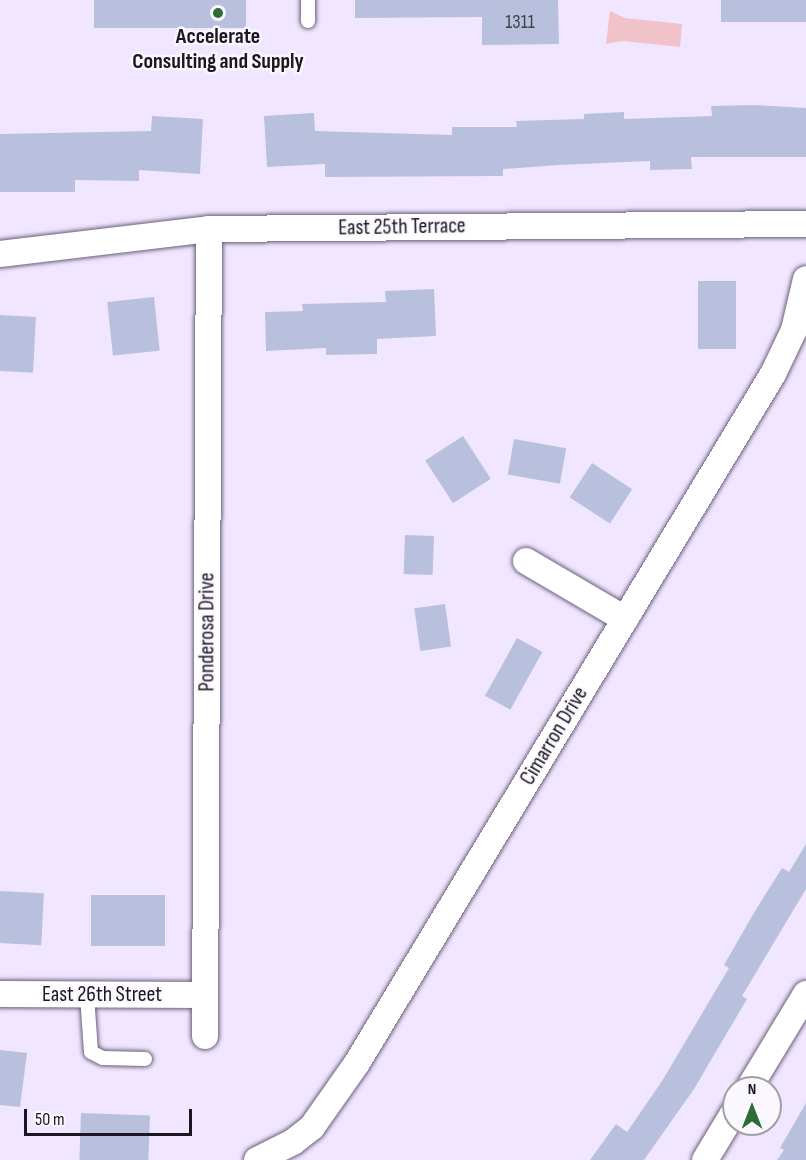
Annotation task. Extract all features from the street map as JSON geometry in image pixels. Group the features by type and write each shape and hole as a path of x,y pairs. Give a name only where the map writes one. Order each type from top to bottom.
{"street":[{"name":"East 25th Terrace","path":"0,254 209,229 806,224"},
{"name":"Ponderosa Drive","path":"205,1036 209,229"},
{"name":"Cimarron Drive","path":"257,1160 293,1142 328,1109 773,374 794,330 806,279"},
{"path":"526,561 625,619"},
{"name":"East 26th Street","path":"0,994 205,995"},
{"path":"756,1076 806,994"},
{"path":"705,1160 722,1132"}],"lane":[{"path":"308,0 308,21"},
{"path":"87,994 91,1052 104,1058 145,1059"}],"shaded area":[{"path":"610,11 625,18 682,24 680,47 622,41 606,44"}],"building":[{"path":"94,0 246,0 246,28 94,28"},
{"path":"355,0 558,0 559,44 482,45 482,17 355,18"},
{"path":"721,0 806,0 806,22 721,22"},
{"path":"753,105 806,108 806,157 691,157 692,169 650,170 650,161 559,165 503,169 503,176 325,177 325,164 267,167 264,116 314,113 315,131 452,135 452,127 517,127 516,121 584,119 584,114 624,112 624,119 712,116 711,106"},
{"path":"152,116 203,119 200,174 139,170 139,181 75,180 75,192 0,192 0,134 151,131"},
{"path":"698,281 736,281 736,349 698,349"},
{"path":"434,289 436,336 377,339 377,354 326,355 326,348 266,351 265,312 303,311 302,304 386,302 385,291"},
{"path":"154,297 160,351 113,356 107,302"},
{"path":"0,315 36,317 33,373 0,371"},
{"path":"463,436 491,479 453,503 425,461"},
{"path":"514,439 566,448 560,484 508,474"},
{"path":"592,463 632,489 610,524 570,497"},
{"path":"405,535 434,536 433,575 404,574"},
{"path":"445,604 451,647 420,651 414,608"},
{"path":"517,638 542,652 510,710 485,696"},
{"path":"806,844 806,889 742,996 747,999 694,1089 644,1160 590,1160 616,1124 627,1132 662,1081 729,968 724,965 755,911 782,868 789,872"},
{"path":"0,891 44,893 41,945 0,943"},
{"path":"91,895 165,895 165,946 91,946"},
{"path":"0,1050 27,1053 20,1107 0,1105"},
{"path":"806,1103 806,1160 777,1160 784,1150 780,1148"},
{"path":"81,1113 150,1115 148,1160 79,1160"}],"place":[{"name":"Accelerate Consulting and Supply","path":"218,13"}]}
